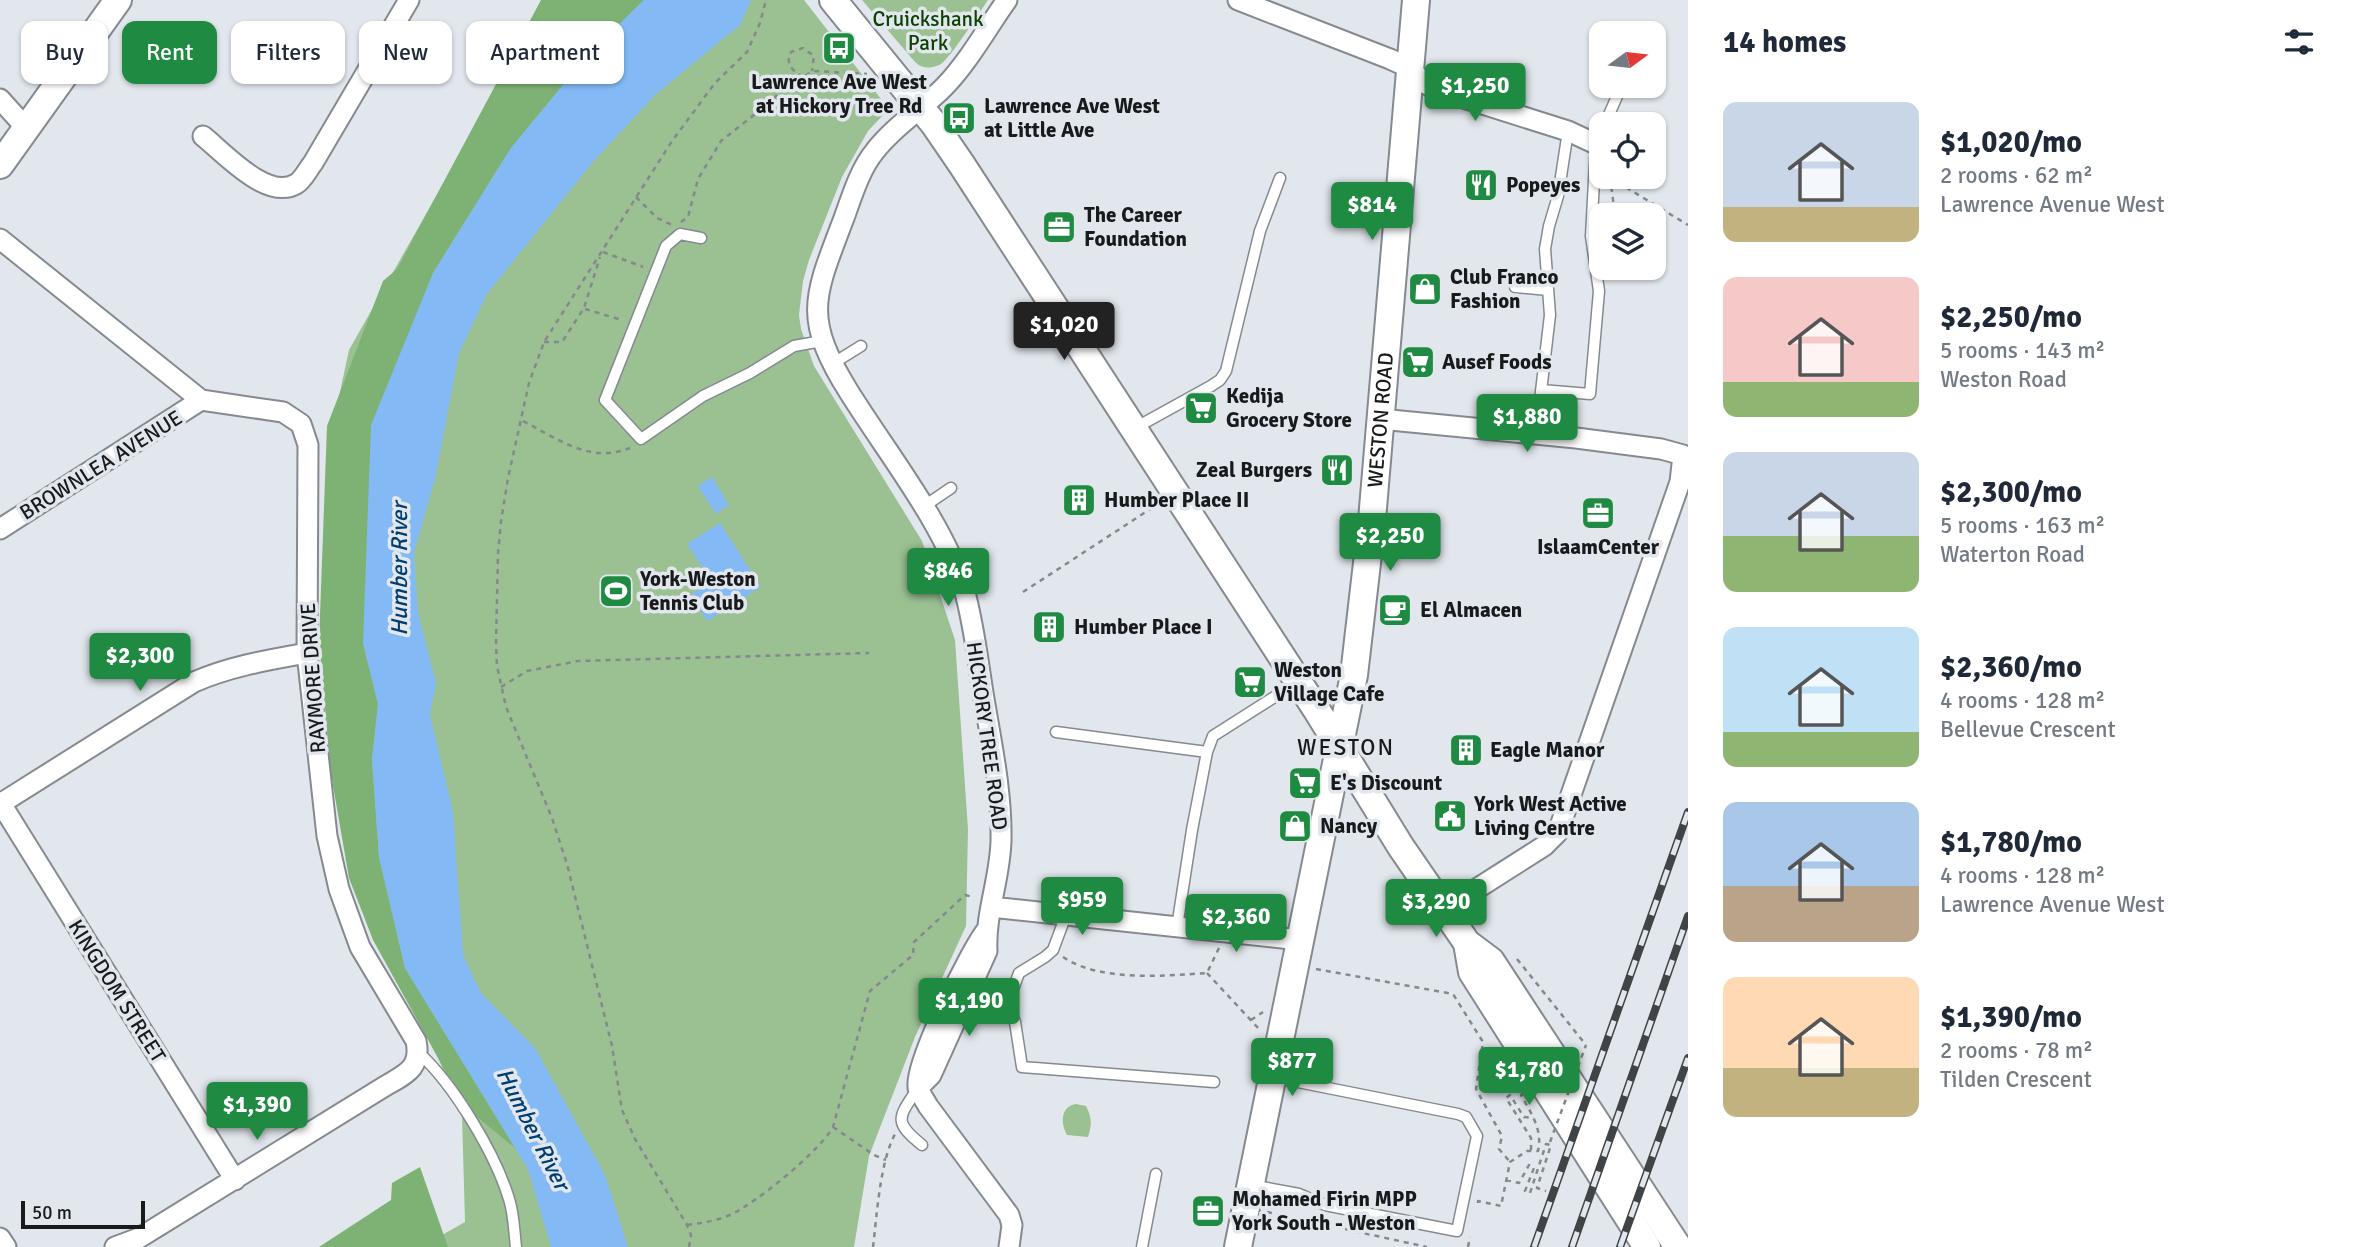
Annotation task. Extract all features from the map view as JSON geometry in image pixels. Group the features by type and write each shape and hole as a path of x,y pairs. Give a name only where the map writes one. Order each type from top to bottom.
{"main road":[{"path":"2,159 27,129 118,0"},
{"path":"832,0 920,108 977,186 1298,682 1401,847 1467,943 1491,961 1678,1247"},
{"name":"WESTON ROAD","path":"1238,1247 1340,749 1359,643 1416,0"},
{"path":"1467,943 1472,972 1647,1247"}],"street":[{"name":"HICKORY TREE ROAD","path":"918,1088 920,1065 974,945 986,931 1000,860 1000,802 974,640 964,590 955,565 923,507 832,365 822,341 817,315 820,285 856,188 873,153 951,79 1007,0"},
{"path":"1238,0 1410,68 1424,83 1435,89 1589,136"},
{"path":"203,136 263,185 282,189 298,184 313,163 402,3"},
{"path":"0,99 27,129"},
{"path":"0,239 201,400"},
{"name":"BROWNLEA AVENUE","path":"0,529 201,400"},
{"name":"RAYMORE DRIVE","path":"201,400 283,412 301,424 308,445 307,653 327,836 339,889 360,947 416,1041 419,1053"},
{"path":"1380,419 1661,449 1685,455 1680,482 1559,832 1544,846 1445,909"},
{"path":"0,803 194,682 219,671 307,653"},
{"name":"KINGDOM STREET","path":"0,803 235,1180"},
{"path":"991,907 1300,940"},
{"path":"115,1247 139,1238 410,1070 415,1066 419,1053"},
{"path":"918,1088 928,1106 1009,1215 1012,1225 1010,1247"},
{"path":"0,1238 6,1247"}],"lane":[{"path":"1536,435 1550,315 1545,249 1558,196 1568,131"},
{"path":"1134,428 1211,386 1220,380 1226,371 1260,231 1280,178"},
{"path":"1541,390 1590,394 1599,291 1591,236 1595,189"},
{"path":"701,238 680,234 666,246 606,401 641,439 703,396 750,373 794,346 822,341"},
{"path":"1515,287 1548,290"},
{"path":"832,365 861,346"},
{"path":"923,507 951,488"},
{"path":"1177,927 1192,830 1207,752 1213,736 1298,682"},
{"path":"1056,732 1207,752"},
{"path":"1066,915 1052,950 1019,973 1009,1003 1022,1067 1214,1082"},
{"name":"RAYMORE DRIVE","path":"419,1053 436,1069 488,1148 510,1200 516,1247"},
{"path":"1249,1196 1299,1194 1325,1205 1457,1231 1477,1136 1466,1117 1458,1114 1273,1077"},
{"path":"918,1088 901,1113 901,1124 905,1132 922,1145"},
{"path":"1142,1247 1156,1174"}],"path":[{"path":"689,1247 691,1235 687,1225 635,1139 622,1110 612,1046 567,864 545,800 512,724 501,687 496,643 501,522 529,383 544,342 672,141 715,83 747,52 760,23 766,0"},
{"path":"803,77 795,73 789,65 788,57 791,52 803,48 814,56 812,72"},
{"path":"636,197 657,218 675,226 688,216 698,179 721,141 774,100 783,87 812,72 866,74 883,61"},
{"path":"1630,189 1653,203"},
{"path":"1666,211 1688,225"},
{"path":"601,252 657,270"},
{"path":"544,342 562,342 584,308 601,252"},
{"path":"584,308 635,324"},
{"path":"522,421 581,452 617,453 630,448 641,439"},
{"path":"1023,592 1160,503"},
{"path":"501,687 527,671 578,662 869,653"},
{"path":"687,1225 732,1214 775,1184 827,1139 833,1127 870,991 913,956 914,942 965,895 971,896"},
{"path":"1207,973 1226,932"},
{"path":"1052,950 1074,964 1143,977 1207,973"},
{"path":"1513,954 1586,1045 1550,1143 1537,1188 1546,1191"},
{"path":"1315,969 1453,994 1483,1042 1476,1089 1502,1136 1499,1149 1510,1162"},
{"path":"1207,973 1261,1032"},
{"path":"1550,1012 1556,1007"},
{"path":"1251,1020 1266,1011"},
{"path":"1478,1201 1501,1206 1510,1162 1517,1156 1538,1151 1540,1140 1534,1118 1521,1096 1529,1090"},
{"path":"1531,1151 1531,1138 1506,1098 1510,1095 1524,1117 1534,1118"},
{"path":"873,1247 886,1160 893,1137 901,1124"},
{"path":"833,1127 886,1160"},
{"path":"1506,1180 1519,1183 1529,1165 1534,1168 1525,1191 1530,1193 1546,1144 1550,1143"},
{"path":"1249,1196 1427,1247"}],"green space":[{"path":"541,0 644,0 623,21 530,21"},
{"path":"547,0 804,0 885,104 885,113 868,131 842,177 809,260 803,281 799,315 814,366 922,541 955,640 968,829 966,926 915,1037 869,1156 854,1247 421,1247 465,1222 462,1115 365,883 337,778 326,457 349,350 499,84 624,84 624,21 535,21"},
{"name":"Cruickshank Park","path":"862,0 988,0 946,60 938,66 927,68 915,62"},
{"path":"496,84 564,84 511,148 433,273 363,643 378,704 372,760 379,857 405,968 515,1148 465,1107 373,940 349,878 331,774 319,642 327,426 383,281 397,269"},
{"path":"1076,1104 1086,1106 1089,1114 1091,1125 1088,1137 1067,1135 1065,1130 1063,1116 1067,1108"},
{"path":"420,1167 448,1247 319,1247 391,1200 392,1183"}],"water":[{"name":"Humber River","path":"644,0 751,0 740,25 656,94 592,163 487,294 459,353 435,479 414,553 418,613 436,683 430,715 453,812 463,955 481,993 535,1048 605,1175 628,1247 551,1247 528,1169 405,968 379,857 372,760 378,704 363,643 371,425 433,273 511,148 564,84 624,84 623,21"},
{"path":"712,477 729,505 716,514 698,486"},
{"path":"720,523 761,587 707,621 691,595 711,581 687,544"}],"railway":[{"path":"1534,1247 1688,812"},
{"path":"1572,1247 1688,916"},
{"path":"1620,1247 1688,1058"}],"place":[{"name":"Lawrence Ave West at Hickory Tree Rd","path":"839,48"},
{"name":"Lawrence Ave West at Little Ave","path":"959,118"},
{"name":"Popeyes","path":"1481,185"},
{"name":"The Career Foundation","path":"1059,227"},
{"name":"Club Franco Fashion","path":"1425,289"},
{"name":"Ausef Foods","path":"1418,362"},
{"name":"Kedija Grocery Store","path":"1201,408"},
{"name":"Zeal Burgers","path":"1337,470"},
{"name":"Humber Place II","path":"1079,500"},
{"name":"IslaamCenter","path":"1598,513"},
{"name":"York-Weston Tennis Club","path":"616,591"},
{"name":"El Almacen","path":"1395,610"},
{"name":"Humber Place I","path":"1049,627"},
{"name":"Weston Village Cafe","path":"1250,682"},
{"name":"Eagle Manor","path":"1466,750"},
{"name":"E's Discount","path":"1305,783"},
{"name":"York West Active Living Centre","path":"1450,816"},
{"name":"Nancy","path":"1295,826"},
{"name":"Mohamed Firin MPP York South - Weston","path":"1208,1211"}],"district":[{"name":"WESTON","path":"1346,747"}]}
